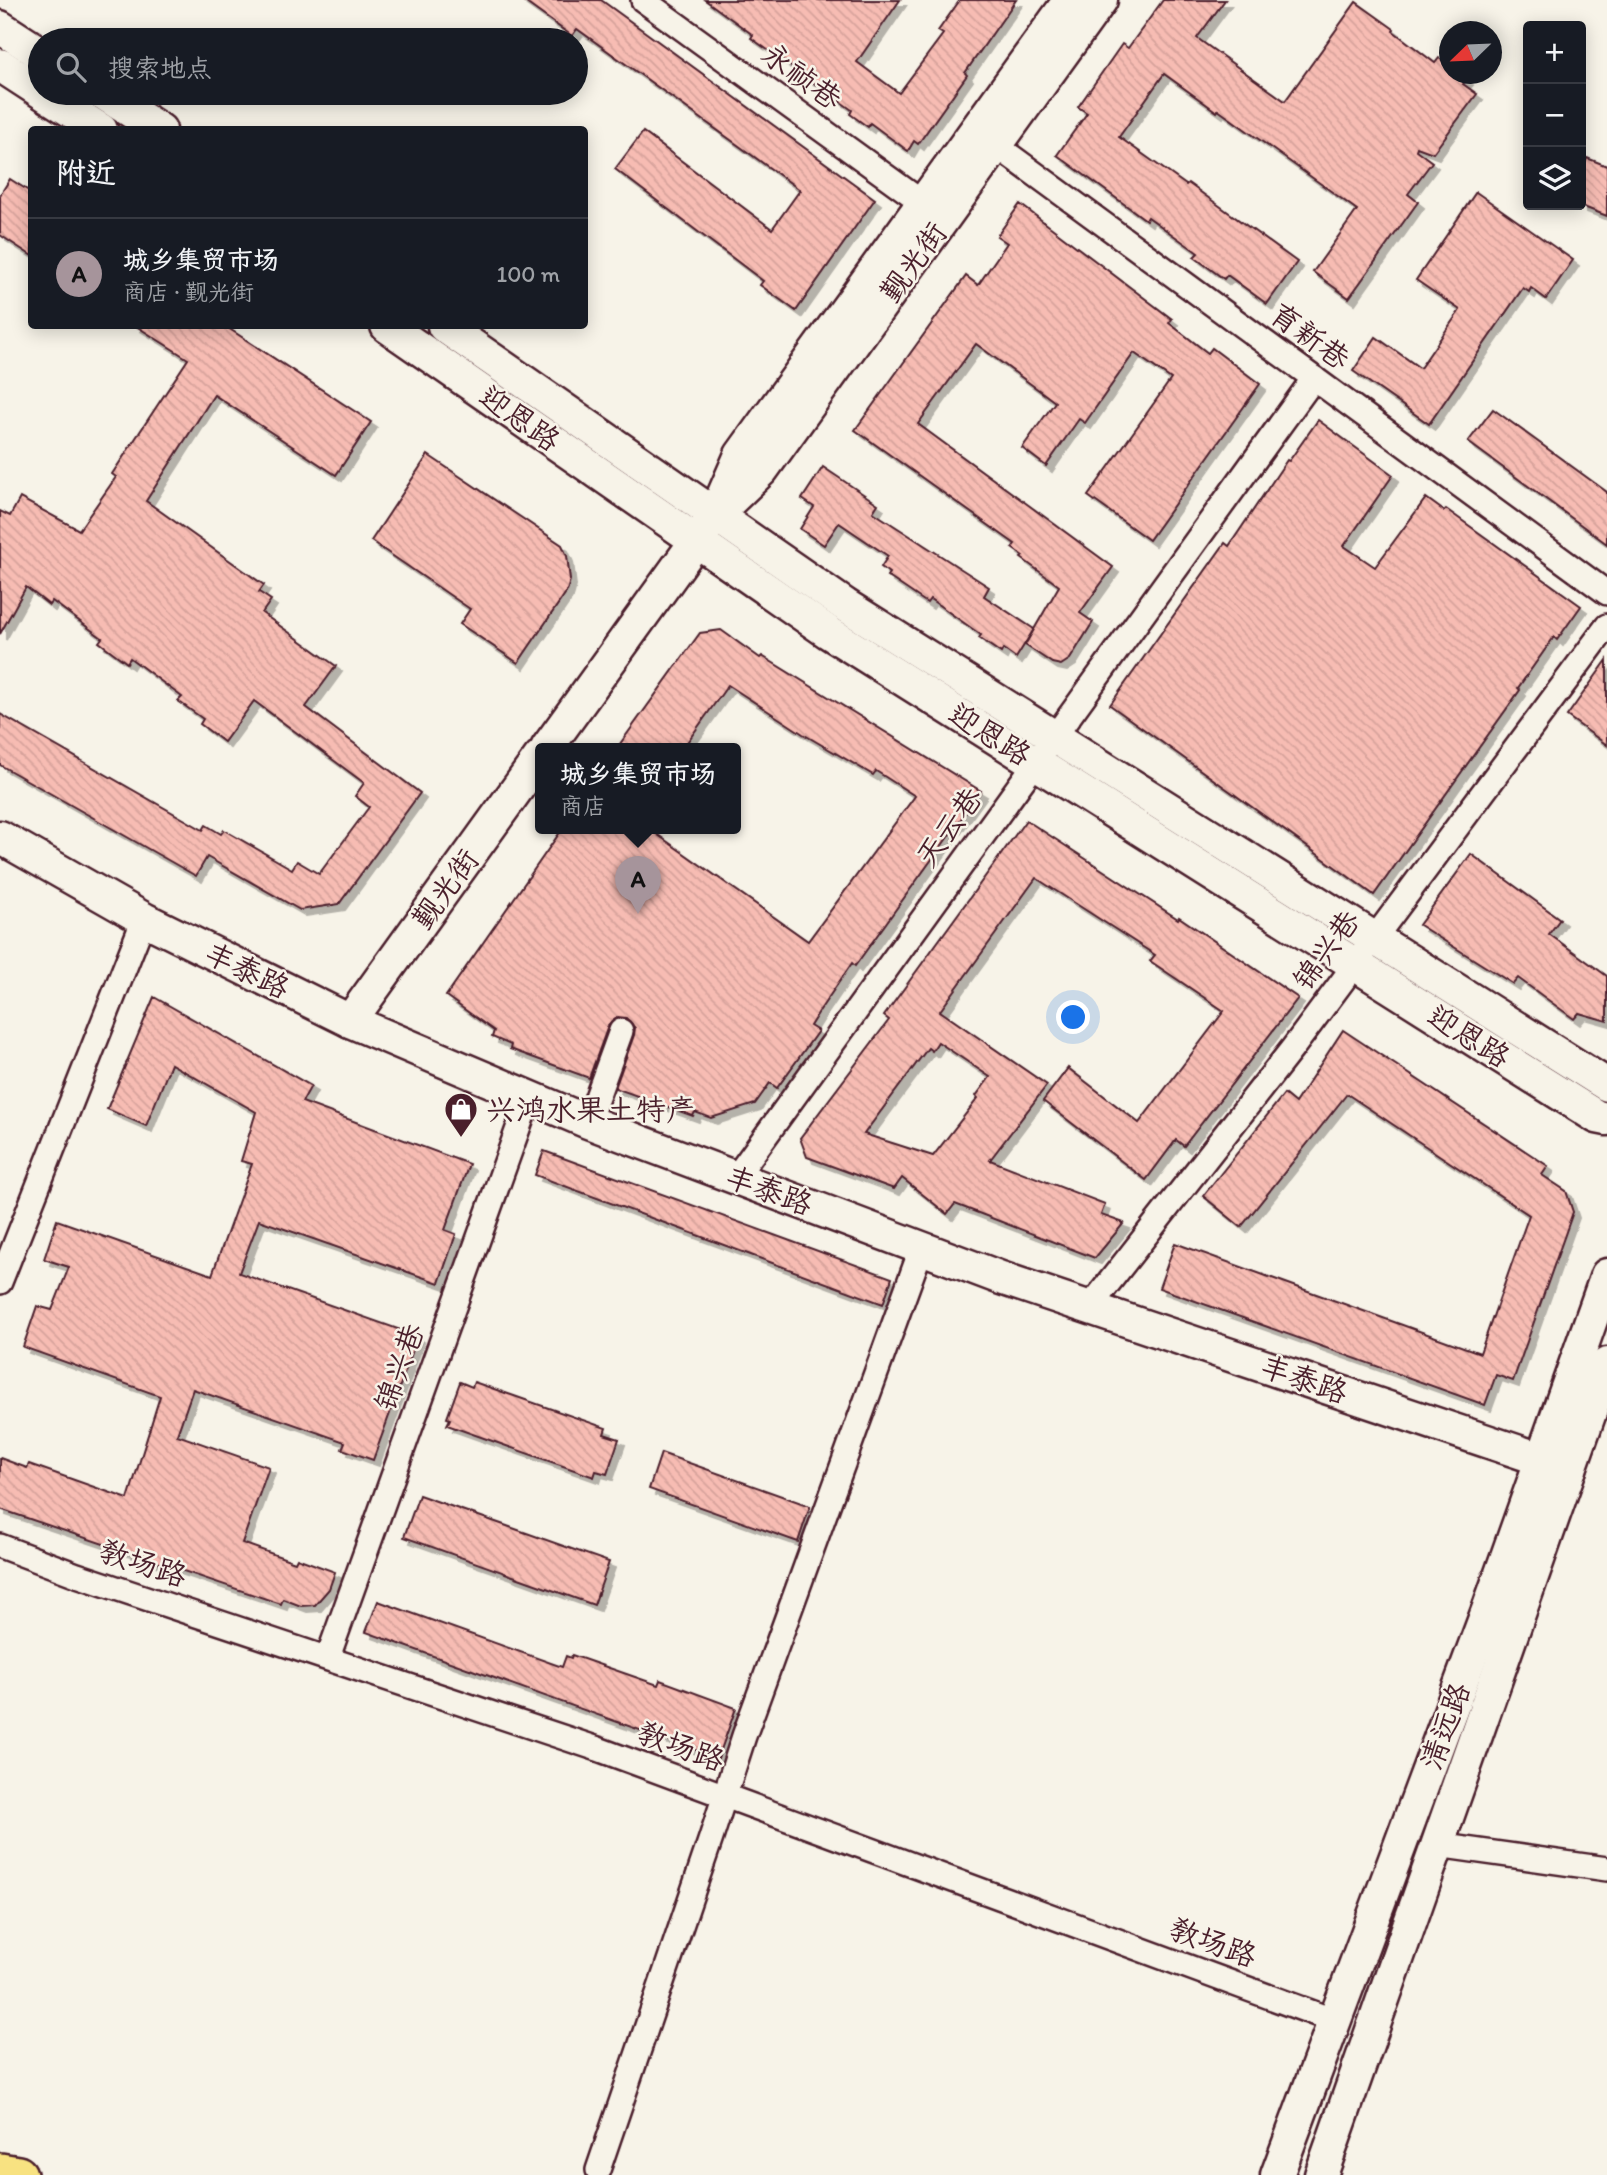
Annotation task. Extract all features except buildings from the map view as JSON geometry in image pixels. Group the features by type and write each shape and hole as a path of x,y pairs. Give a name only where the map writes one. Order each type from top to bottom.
{"main road":[{"path":"0,2172 18,2175"}],"street":[{"name":"永祯巷","path":"643,0 923,203"},
{"name":"觐光街","path":"551,743 715,515 762,470 986,138 1069,0"},
{"name":"觐光街","path":"715,515 741,455 923,203 986,138 1101,0"},
{"path":"22,41 2,72 28,85"},
{"path":"62,105 95,126"},
{"path":"121,105 154,126"},
{"name":"育新巷","path":"986,138 1607,593"},
{"name":"迎恩路","path":"391,329 828,632 1597,1117 1607,1119"},
{"name":"迎恩路","path":"448,329 845,606 1607,1085"},
{"name":"天云巷","path":"736,1177 1314,378"},
{"name":"锦兴巷","path":"1089,1308 1292,1049 1607,626"},
{"name":"觐光街","path":"350,1021 535,764"},
{"name":"丰泰路","path":"0,837 144,919 350,1021 588,1122 1001,1278 1556,1464"},
{"path":"0,1282 144,919"},
{"path":"588,1122 621,1031"},
{"name":"锦兴巷","path":"328,1657 529,1098"},
{"path":"598,2170 744,1736 922,1247"},
{"name":"清远路","path":"1321,2175 1437,1845 1556,1464 1607,1275"},
{"name":"清远路","path":"1278,2175 1488,1611 1556,1464 1607,1364"},
{"name":"教场路","path":"0,1546 77,1575 597,1749 1335,2021"},
{"path":"1437,1845 1607,1869"}],"place":[{"name":"城乡集贸市场","path":"638,914"},
{"name":"兴鸿水果土特产","path":"461,1139"}]}
